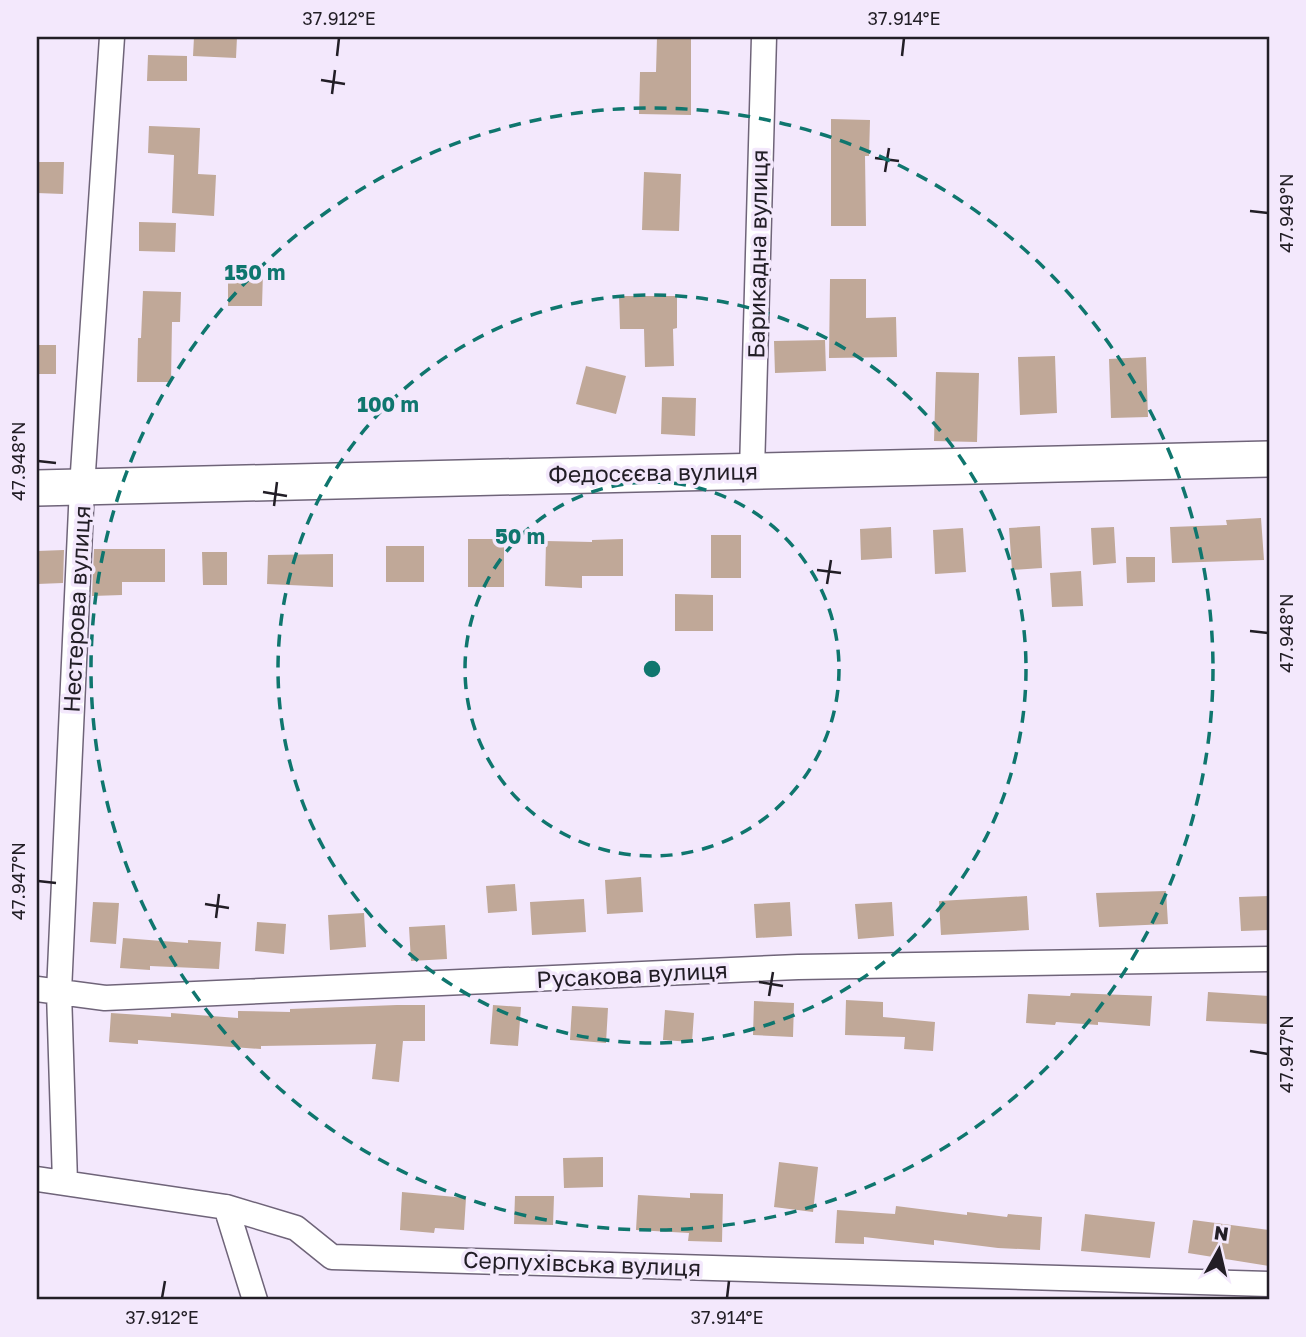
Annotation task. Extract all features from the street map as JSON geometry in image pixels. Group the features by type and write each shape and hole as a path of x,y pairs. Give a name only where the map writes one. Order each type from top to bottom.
{"main road":[{"name":"Федосєєва вулиця","path":"37,488 1269,459"}],"street":[{"name":"Нестерова вулиця","path":"65,1182 48,990 111,37"},
{"name":"Барикадна вулиця","path":"752,471 764,37"},
{"name":"Русакова вулиця","path":"48,990 105,998 798,967 1269,959"},
{"name":"Серпухівська вулиця","path":"37,1179 226,1207 296,1228 332,1258 1269,1283"},
{"path":"226,1207 255,1300"}],"building":[{"path":"194,37 237,37 236,58 193,56"},
{"path":"657,37 691,37 691,115 639,114 640,72 656,72"},
{"path":"148,55 187,56 187,81 147,81"},
{"path":"831,119 870,120 869,156 865,156 866,226 831,226"},
{"path":"149,126 200,128 198,174 216,175 214,216 172,213 174,155 148,153"},
{"path":"37,162 64,162 63,194 37,193"},
{"path":"644,172 681,174 679,231 642,230"},
{"path":"139,222 176,223 175,252 139,251"},
{"path":"228,270 263,272 262,306 228,306"},
{"path":"830,279 866,279 866,318 896,317 897,357 829,358"},
{"path":"143,291 181,292 180,322 172,322 171,382 137,382"},
{"path":"619,296 677,296 677,328 673,329 674,366 645,367 644,329 620,329"},
{"path":"825,340 826,371 775,373 774,341"},
{"path":"37,345 56,345 56,374 37,374"},
{"path":"1055,356 1057,413 1020,415 1018,357"},
{"path":"1146,357 1148,417 1111,418 1109,359"},
{"path":"586,366 626,376 616,414 576,404"},
{"path":"936,372 979,373 977,442 934,441"},
{"path":"662,397 696,398 695,436 661,434"},
{"path":"1261,518 1264,560 1172,563 1170,527 1227,525 1226,520"},
{"path":"1040,526 1042,568 1012,570 1009,528"},
{"path":"891,527 892,558 861,560 860,529"},
{"path":"1114,527 1116,563 1093,565 1091,528"},
{"path":"963,528 966,572 935,574 933,530"},
{"path":"711,535 741,535 741,578 711,578"},
{"path":"468,539 504,539 504,587 468,587"},
{"path":"623,539 623,576 582,576 582,588 545,586 546,541 592,542"},
{"path":"386,546 424,546 424,582 386,582"},
{"path":"94,549 165,549 165,582 122,582 122,595 92,596"},
{"path":"64,550 63,583 37,584 37,551"},
{"path":"202,552 227,552 227,585 203,585"},
{"path":"333,554 333,587 267,584 268,555"},
{"path":"1126,557 1155,557 1155,582 1127,583"},
{"path":"1081,571 1083,606 1052,607 1050,573"},
{"path":"675,594 713,595 713,631 675,631"},
{"path":"641,877 643,912 607,914 605,880"},
{"path":"515,884 517,911 488,913 486,886"},
{"path":"1166,891 1168,924 1099,927 1096,893"},
{"path":"1027,896 1029,930 941,935 939,901"},
{"path":"1269,896 1269,930 1241,931 1239,897"},
{"path":"584,899 586,932 532,935 530,902"},
{"path":"93,902 119,903 116,944 90,942"},
{"path":"790,902 792,936 756,938 754,904"},
{"path":"892,902 894,936 858,939 855,904"},
{"path":"364,913 366,947 330,950 328,915"},
{"path":"257,922 286,924 284,954 255,951"},
{"path":"445,925 447,959 411,961 409,927"},
{"path":"123,938 188,943 188,940 221,942 219,969 150,966 150,970 120,968"},
{"path":"1208,992 1269,996 1269,1024 1206,1021"},
{"path":"1071,993 1152,996 1150,1026 1098,1022 1098,1025 1026,1023 1028,994 1070,996"},
{"path":"846,1000 883,1002 883,1017 935,1022 933,1051 904,1049 905,1037 845,1035"},
{"path":"754,1001 794,1003 793,1037 753,1035"},
{"path":"425,1005 425,1041 403,1041 399,1082 372,1079 376,1044 261,1046 261,1049 138,1040 138,1044 109,1042 111,1013 171,1017 171,1013 238,1018 238,1011 290,1012 290,1009"},
{"path":"493,1005 521,1007 518,1046 490,1044"},
{"path":"572,1006 608,1008 606,1043 570,1040"},
{"path":"665,1010 694,1013 692,1042 663,1040"},
{"path":"603,1157 603,1187 564,1188 563,1158"},
{"path":"779,1162 818,1167 813,1212 774,1207"},
{"path":"402,1192 466,1198 464,1230 435,1228 434,1233 400,1230"},
{"path":"690,1193 723,1194 722,1242 688,1241 689,1233 636,1230 638,1195 690,1198"},
{"path":"515,1196 554,1196 553,1225 514,1224"},
{"path":"896,1206 967,1215 967,1212 1007,1217 1008,1214 1042,1217 1040,1250 934,1240 934,1245 864,1237 864,1244 835,1243 837,1210 895,1214"},
{"path":"1085,1214 1155,1222 1150,1258 1081,1251"},
{"path":"1193,1220 1269,1230 1269,1266 1188,1253"}]}
